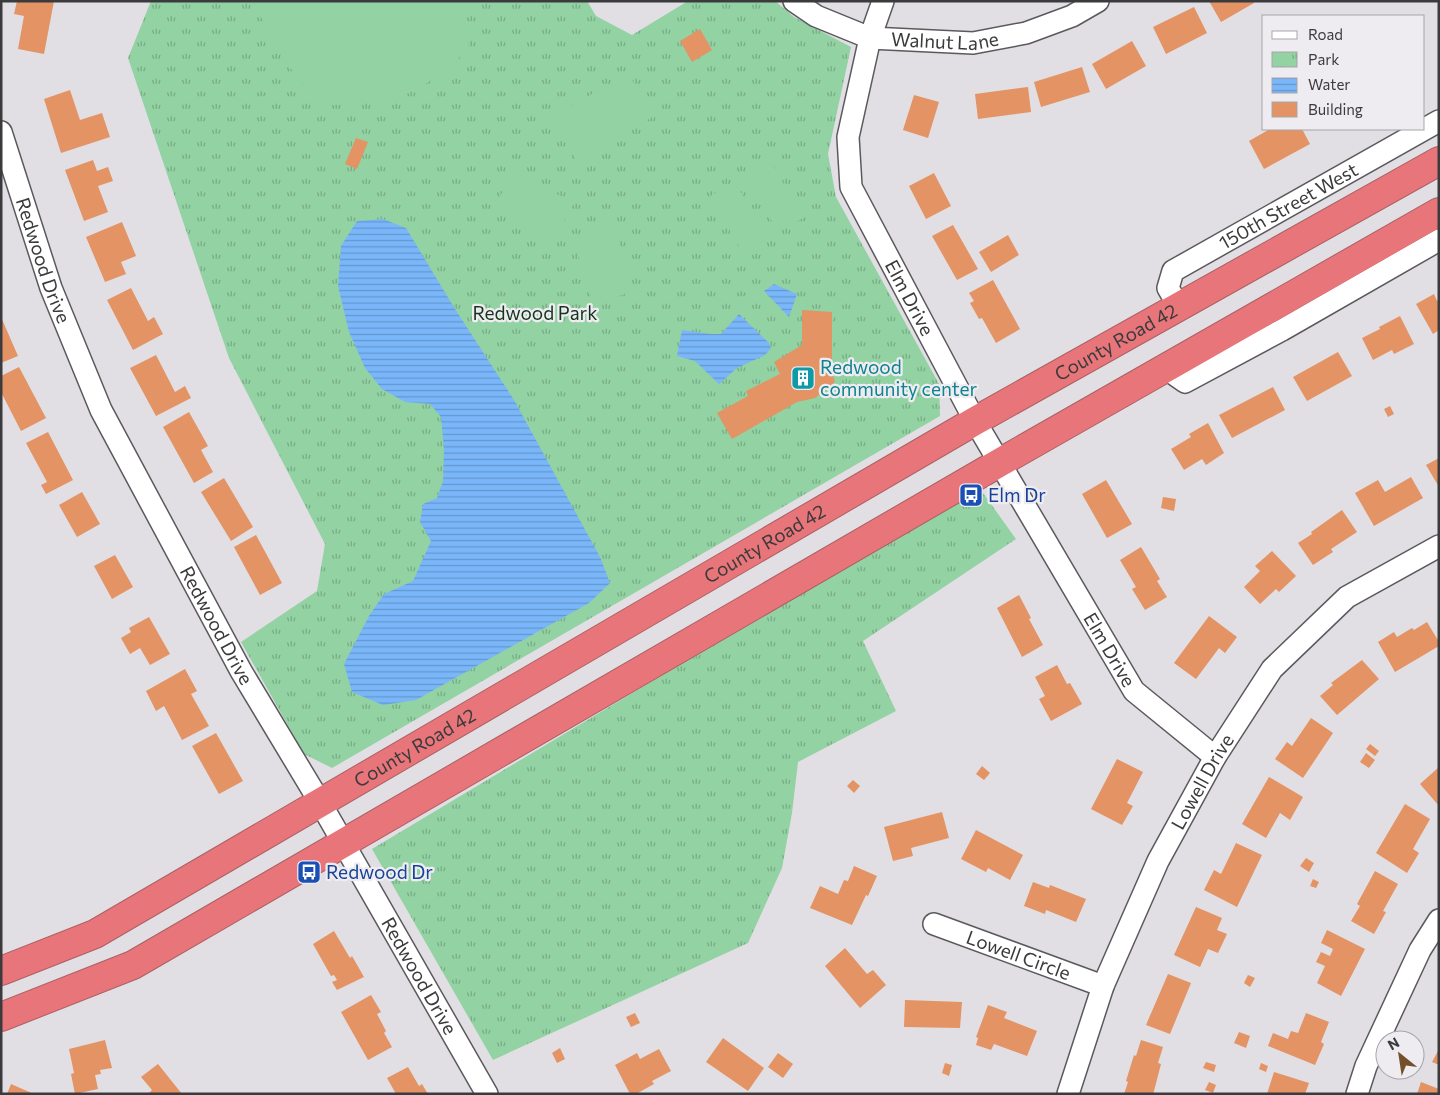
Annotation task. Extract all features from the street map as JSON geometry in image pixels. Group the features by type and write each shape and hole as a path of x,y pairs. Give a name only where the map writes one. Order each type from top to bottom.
{"highway":[{"name":"County Road 42","path":"1,971 95,934 975,421 1439,162"},
{"path":"1,1017 133,965 999,463 1439,212"}],"street":[{"name":"Walnut Lane","path":"794,1 816,16 870,38 973,43 1026,33 1072,16 1098,1"},
{"name":"Elm Drive","path":"883,1 870,38 848,137 851,187 975,421 1134,691 1215,757"},
{"name":"150th Street West","path":"1425,129 1439,121"},
{"name":"150th Street West","path":"1179,307 1168,288 1174,271 1423,130"},
{"name":"Redwood Drive","path":"1,132 51,288 100,410 242,671 487,1094"},
{"path":"1165,368 1185,382 1282,330 1439,240"},
{"name":"Lowell Drive","path":"1068,1094 1103,986 1158,860 1215,757 1272,669 1347,598 1439,546"},
{"path":"1357,1094 1366,1066 1420,950 1439,920"},
{"name":"Lowell Circle","path":"934,924 1103,986"}],"green space":[{"name":"Redwood Park","path":"151,1 587,1 596,16 632,35 688,1 775,1 794,17 851,47 828,154 836,197 939,384 940,416 332,768 304,754 241,642 317,591 325,544 229,358 128,58"},
{"path":"252,1 463,1 469,47 446,72 396,100 322,106 286,63"},
{"path":"628,73 654,116 577,162 551,118"},
{"path":"771,161 803,218 778,232 746,176"},
{"path":"513,171 574,203 553,241 493,210"},
{"path":"735,182 768,238 742,252 710,196"},
{"path":"614,225 634,291 593,304 573,238"},
{"path":"978,486 1016,539 863,641 896,711 798,762 792,813 782,868 748,943 493,1060 372,849"}],"water":[{"path":"383,219 406,228 455,309 514,400 600,557 610,583 589,603 416,700 383,705 352,692 344,664 369,616 384,594 413,581 431,541 420,522 423,504 437,498 443,481 444,449 441,417 430,404 405,402 382,389 365,368 349,332 338,286 341,246 357,221"},
{"path":"774,284 797,294 789,317 764,291"},
{"path":"739,314 769,343 771,348 765,355 737,368 719,384 695,361 677,356 682,330 721,334"}],"building":[{"path":"17,1 54,1 44,54 18,49 24,16 14,14"},
{"path":"1209,1 1253,1 1254,3 1221,22"},
{"path":"1194,7 1207,33 1166,54 1153,27"},
{"path":"700,29 712,50 692,62 680,41"},
{"path":"1132,41 1146,66 1106,89 1092,64"},
{"path":"1082,67 1090,92 1041,107 1034,82"},
{"path":"1028,87 1031,112 978,119 975,94"},
{"path":"70,90 80,120 102,113 110,137 61,153 44,99"},
{"path":"914,95 939,102 928,138 903,130"},
{"path":"1268,130 1303,130 1310,144 1264,169 1249,141"},
{"path":"356,138 368,142 357,169 345,164"},
{"path":"93,160 97,171 108,167 113,181 98,186 108,212 84,221 65,170"},
{"path":"934,173 951,206 926,219 909,186"},
{"path":"122,222 136,256 121,262 126,274 105,282 86,237"},
{"path":"953,225 978,269 957,280 932,236"},
{"path":"1008,235 1019,255 991,272 979,252"},
{"path":"993,280 1020,329 996,343 982,318 979,319 970,303 974,301 969,293"},
{"path":"131,288 148,321 154,317 163,334 133,350 107,300"},
{"path":"1434,294 1437,301 1439,300 1439,330 1433,334 1416,304"},
{"name":"Redwood community center","path":"802,310 832,312 832,372 835,382 815,398 797,402 732,439 717,413 748,396 746,391 780,374 774,362 802,345"},
{"path":"1400,316 1414,344 1394,354 1392,350 1373,360 1362,338"},
{"path":"1,317 18,356 1,363"},
{"path":"1338,352 1352,376 1307,401 1293,377"},
{"path":"156,355 175,392 185,386 191,398 156,416 130,368"},
{"path":"19,367 46,418 21,431 1,392 1,376"},
{"path":"1273,387 1285,410 1232,438 1219,415"},
{"path":"1390,406 1394,414 1388,417 1384,409"},
{"path":"189,412 208,446 201,450 213,472 194,483 163,427"},
{"path":"1208,423 1224,453 1206,465 1202,459 1184,470 1171,449 1191,437 1189,434"},
{"path":"48,432 73,480 46,494 41,485 47,482 26,443"},
{"path":"1439,458 1439,487 1426,465"},
{"path":"1411,477 1423,498 1374,526 1355,493 1378,480 1385,492"},
{"path":"224,478 253,527 231,541 201,492"},
{"path":"1106,480 1132,524 1107,538 1082,494"},
{"path":"82,492 100,524 77,537 59,505"},
{"path":"1163,497 1176,499 1174,511 1161,508"},
{"path":"1342,510 1357,532 1331,549 1333,552 1313,565 1298,543"},
{"path":"256,535 282,583 260,595 234,547"},
{"path":"1141,547 1160,579 1157,581 1167,597 1145,610 1132,589 1136,587 1120,560"},
{"path":"1272,551 1296,576 1279,592 1276,589 1260,604 1244,587 1260,571 1255,566"},
{"path":"115,555 133,587 112,599 94,566"},
{"path":"1019,595 1043,645 1022,657 997,608"},
{"path":"1209,616 1237,637 1225,653 1219,648 1196,679 1174,663"},
{"path":"149,617 170,654 150,665 140,648 130,654 121,638 131,632 129,628"},
{"path":"1427,622 1439,642 1439,646 1395,672 1378,642 1394,632 1397,637"},
{"path":"1362,660 1379,679 1337,715 1320,696 1333,685 1331,683"},
{"path":"1057,665 1067,684 1070,683 1082,704 1051,721 1039,699 1045,696 1035,677"},
{"path":"185,669 197,691 191,694 209,726 182,740 164,706 156,711 146,691"},
{"path":"1311,718 1333,733 1303,778 1275,759 1287,742 1292,746"},
{"path":"216,733 243,781 219,794 192,746"},
{"path":"1370,744 1379,751 1375,756 1366,749"},
{"path":"1366,753 1375,760 1369,768 1360,762"},
{"path":"1117,759 1143,772 1127,803 1133,806 1122,825 1091,809"},
{"path":"982,766 990,773 984,780 976,774"},
{"path":"1439,767 1439,806 1420,784"},
{"path":"1269,777 1303,797 1290,820 1280,813 1266,838 1242,824"},
{"path":"853,780 860,786 854,793 847,786"},
{"path":"1405,804 1430,819 1413,849 1419,853 1407,873 1376,853"},
{"path":"942,812 949,838 911,848 913,856 893,861 884,827"},
{"path":"976,830 1023,855 1010,880 988,868 986,872 961,859"},
{"path":"1236,843 1262,855 1237,907 1204,890 1214,870 1221,874"},
{"path":"1306,858 1314,863 1309,872 1300,866"},
{"path":"854,866 877,876 852,925 810,908 820,886 838,894 844,880 848,881"},
{"path":"1375,871 1398,884 1383,911 1386,912 1374,934 1351,921 1360,906 1357,904"},
{"path":"1313,879 1319,882 1316,888 1310,886"},
{"path":"1033,882 1049,888 1050,885 1086,899 1076,922 1046,910 1045,914 1024,906"},
{"path":"1196,907 1222,918 1217,930 1227,934 1218,953 1208,949 1200,967 1174,955"},
{"path":"1327,930 1365,949 1341,996 1317,983 1325,966 1316,962 1321,952 1330,956 1333,949 1321,943"},
{"path":"334,931 364,977 337,990 332,982 337,980 334,975 331,976 313,944"},
{"path":"845,948 867,974 873,970 886,985 860,1008 825,966"},
{"path":"1168,974 1191,983 1170,1034 1146,1025"},
{"path":"1248,975 1255,978 1250,987 1244,983"},
{"path":"371,995 381,1012 377,1014 392,1047 368,1060 341,1012"},
{"path":"905,1000 962,1002 960,1028 904,1027"},
{"path":"988,1005 1007,1012 1004,1018 1037,1031 1027,1056 994,1044 991,1050 976,1045 978,1038 976,1037"},
{"path":"635,1013 640,1023 631,1027 626,1017"},
{"path":"1306,1013 1329,1022 1321,1042 1324,1044 1315,1065 1268,1046 1273,1033 1288,1039 1291,1031 1298,1033"},
{"path":"1239,1032 1250,1036 1246,1048 1234,1043"},
{"path":"723,1038 764,1068 748,1091 706,1062"},
{"path":"105,1040 112,1068 100,1070 101,1074 95,1075 98,1089 75,1094 71,1074 74,1073 69,1049"},
{"path":"1141,1040 1163,1047 1158,1063 1161,1064 1154,1091 1153,1094 1124,1094 1134,1055 1136,1056"},
{"path":"560,1048 565,1059 557,1063 552,1053"},
{"path":"659,1049 671,1071 652,1081 654,1084 636,1094 630,1094 615,1065 637,1053 640,1059"},
{"path":"1439,1049 1439,1065 1432,1062"},
{"path":"778,1053 793,1064 783,1078 768,1067"},
{"path":"1206,1062 1216,1065 1214,1072 1203,1068"},
{"path":"945,1063 952,1065 949,1076 942,1073"},
{"path":"1261,1063 1268,1066 1266,1072 1259,1069"},
{"path":"158,1064 182,1094 148,1094 152,1090 141,1077"},
{"path":"408,1067 419,1086 422,1084 428,1094 396,1094 387,1078"},
{"path":"1274,1072 1309,1083 1305,1094 1267,1094"},
{"path":"1209,1082 1216,1085 1213,1093 1205,1090"},
{"path":"1421,1082 1439,1089 1439,1094 1417,1094"},
{"path":"11,1084 34,1094 7,1094"}],"place":[{"name":"Redwood community center","path":"803,378"},
{"name":"Elm Dr","path":"971,495"},
{"name":"Redwood Dr","path":"309,872"}]}
